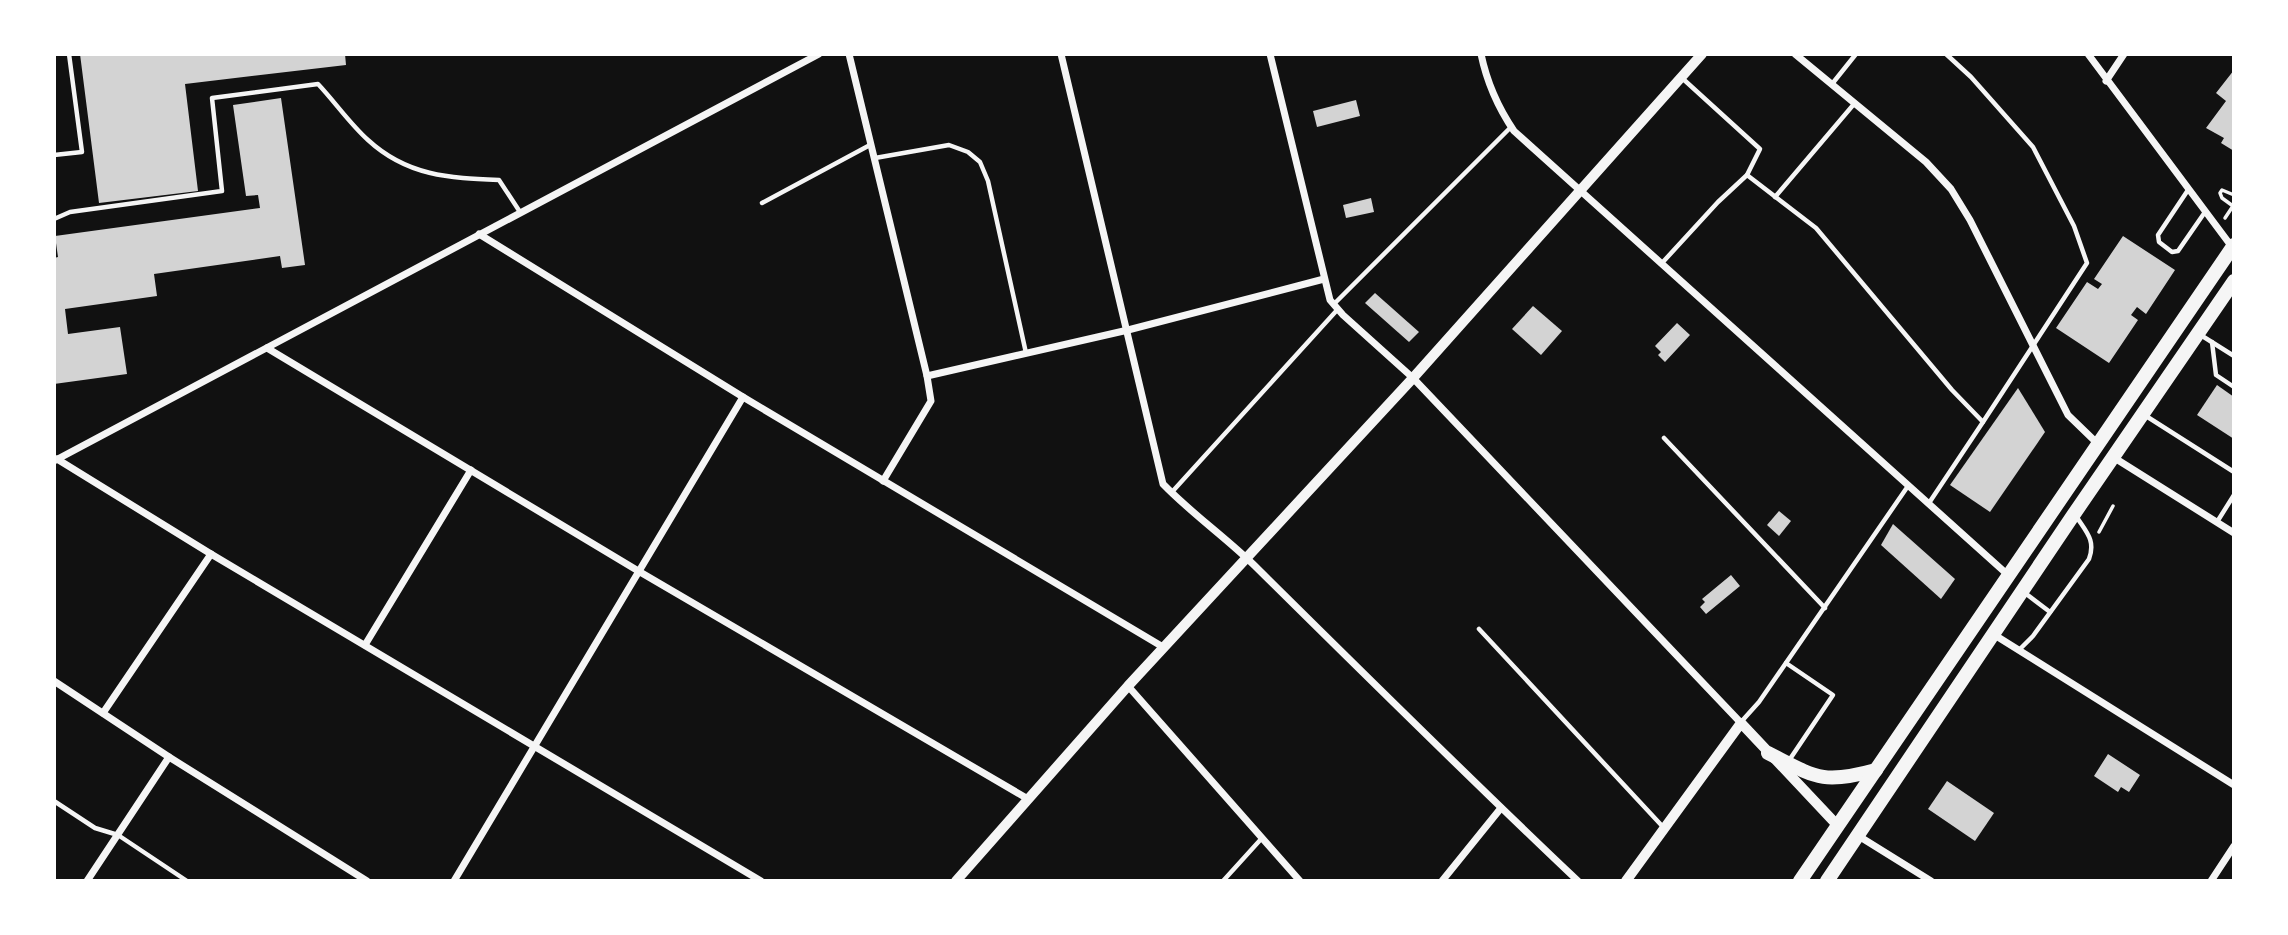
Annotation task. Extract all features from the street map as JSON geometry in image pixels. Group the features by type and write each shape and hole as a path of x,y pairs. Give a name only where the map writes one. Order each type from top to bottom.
{"highway":[{"path":"1800,881 2233,247"},
{"path":"1827,881 1992,634 2234,281"},
{"path":"1768,753 1812,776 1841,778 1876,770"}],"street":[{"path":"56,460 819,54"},
{"path":"849,54 931,401 883,481"},
{"path":"1061,54 1163,484 1246,558 1578,881"},
{"path":"1270,54 1330,300 1413,378 1838,826"},
{"path":"1481,54 1486,80 1499,110 1511,127 2008,575"},
{"path":"956,881 1128,685 1413,378 1702,54"},
{"path":"1795,54 1926,162 1951,189 1970,220 2068,415 2098,444"},
{"path":"2088,54 2233,247"},
{"path":"2106,81 2124,54"},
{"path":"479,234 743,397 1163,647"},
{"path":"927,376 1128,330 1324,279"},
{"path":"267,348 640,572 1028,799"},
{"path":"454,881 743,397"},
{"path":"2113,457 2234,533"},
{"path":"56,460 761,881"},
{"path":"365,645 471,470"},
{"path":"103,713 211,554"},
{"path":"1992,634 2234,785"},
{"path":"54,681 169,757 367,881"},
{"path":"1128,685 1300,881"},
{"path":"1626,881 1741,723"},
{"path":"87,881 169,757"},
{"path":"1442,881 1501,808"},
{"path":"1857,835 1931,881"},
{"path":"2211,881 2234,846"}],"lane":[{"path":"54,155 82,152 69,54"},
{"path":"1832,85 1856,54"},
{"path":"1928,504 2087,263 2074,226 2032,147 1971,77 1946,54"},
{"path":"1661,263 1747,175 1760,149 1681,77"},
{"path":"54,219 70,212 222,191 212,98 318,85 368,140 406,166 427,174 499,180 520,212"},
{"path":"1775,197 1855,103"},
{"path":"1172,492 1336,307 1511,127"},
{"path":"762,204 871,144"},
{"path":"874,158 949,145 968,152 980,162 988,181 1026,353"},
{"path":"1747,175 1816,228 1943,380 1983,422"},
{"path":"2188,190 2158,235 2159,242 2172,252 2178,251 2205,212"},
{"path":"2198,333 2234,356"},
{"path":"2212,342 2216,375 2234,387"},
{"path":"2142,414 2234,472"},
{"path":"1664,438 1825,608"},
{"path":"1741,723 1825,608 1908,486"},
{"path":"2217,522 2234,495"},
{"path":"2018,650 2033,636 2089,559 2093,548 2091,539 2074,514"},
{"path":"2022,590 2050,612"},
{"path":"1479,629 1664,828"},
{"path":"1786,663 1833,695 1787,763"},
{"path":"54,801 95,828 118,835 187,881"},
{"path":"1223,881 1262,837"}],"path":[{"path":"2233,206 2222,198 2222,190 2234,195"}],"building":[{"path":"80,54 345,54 346,65 185,84 198,191 99,203"},
{"path":"2234,70 2234,151 2221,143 2224,138 2206,128 2226,101 2216,93"},
{"path":"281,98 305,265 282,268 280,256 154,274 157,296 65,309 68,334 120,327 127,374 54,384 54,258 58,257 55,236 260,208 258,195 246,196 233,105"},
{"path":"1356,100 1360,116 1317,127 1313,111"},
{"path":"1371,198 1374,212 1346,218 1343,205"},
{"path":"2123,236 2175,270 2146,314 2137,307 2131,315 2138,320 2109,363 2056,328 2087,282 2098,289 2102,284 2094,279"},
{"path":"1375,293 1419,332 1409,342 1365,303"},
{"path":"1533,306 1562,331 1541,355 1512,329"},
{"path":"1677,323 1690,335 1665,362 1658,355 1661,352 1655,346"},
{"path":"2217,385 2234,397 2234,439 2197,415"},
{"path":"2018,388 2045,432 1990,512 1950,485"},
{"path":"1779,511 1791,521 1779,536 1767,525"},
{"path":"1893,524 1955,579 1941,599 1881,545"},
{"path":"1731,575 1740,586 1706,614 1700,607 1705,602 1702,599"},
{"path":"2108,754 2140,775 2129,792 2121,787 2118,792 2094,776"},
{"path":"1947,781 1994,813 1975,841 1928,809"}]}
